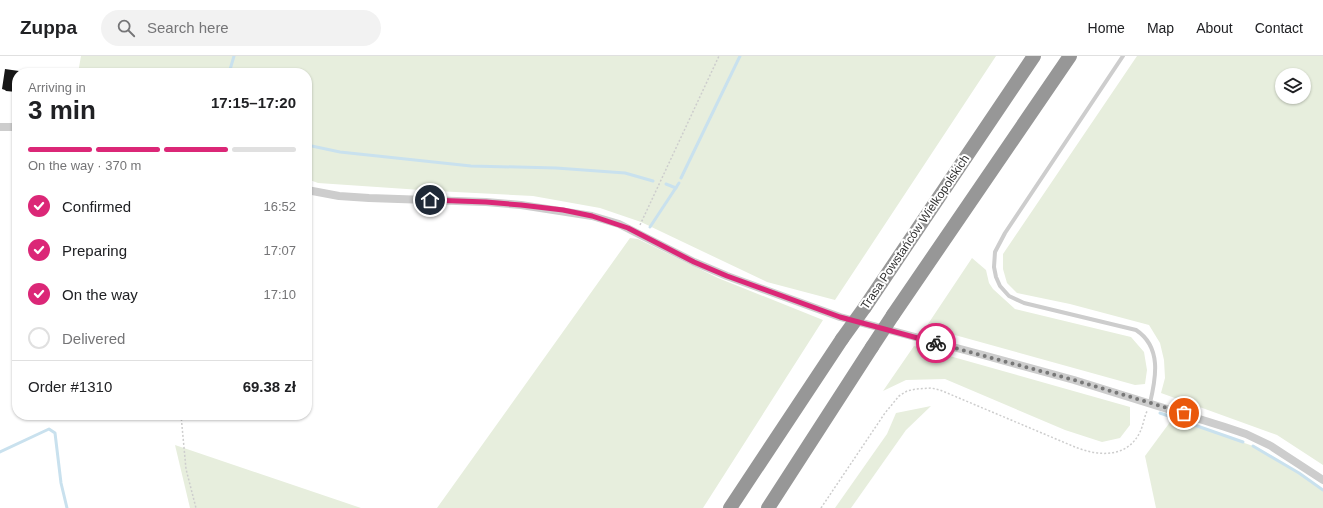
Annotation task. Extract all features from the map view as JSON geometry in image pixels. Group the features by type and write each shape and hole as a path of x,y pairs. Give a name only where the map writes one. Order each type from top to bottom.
{"highway":[{"name":"Trasa Powstańców Wielkopolskich","path":"730,508 1034,56"},
{"path":"768,508 893,315 1070,56"}],"street":[{"path":"0,127 12,126"},
{"path":"312,191 339,196 362,198 486,202 521,205 563,210 592,216 619,224 694,262 727,276 840,317 983,355 1150,403 1246,434 1271,446 1323,480"}],"lane":[{"path":"1123,56 1005,233 995,252 994,268 1000,286 1006,293 1024,303 1136,330 1142,334 1150,345 1155,361 1156,379 1150,403"}],"path":[{"path":"636,232 719,56"},
{"path":"821,508 885,413 899,396 907,391 924,387 940,390 1075,447 1096,454 1113,453 1121,450 1135,440 1150,403"},
{"path":"181,420 186,469 196,508"}],"green space":[{"path":"81,56 996,56 835,300 767,282 641,222 600,208 533,196 318,183 312,181 312,68 79,68"},
{"path":"1137,56 1323,56 1323,465 1277,435 1161,393 1165,378 1164,360 1160,343 1149,325 1070,304 1017,293 1007,283 1003,269 1003,254"},
{"path":"630,238 638,239 718,278 823,320 703,508 437,508"},
{"path":"972,258 986,270 989,283 993,289 1015,309 1131,337 1144,352 1147,370 1145,384 1135,385 926,327"},
{"path":"914,346 1130,407 1130,425 1120,438 1102,442 1065,430 945,379 906,380 883,391"},
{"path":"931,406 906,430 851,508 835,508 887,434 896,413"},
{"path":"1173,418 1253,446 1299,473 1323,490 1323,508 1156,508 1145,456"},
{"path":"175,445 361,508 190,508"}],"building":[{"path":"5,69 12,70 12,92 2,89"}],"waterway":[{"path":"230,68 234,56"},
{"path":"681,178 740,56"},
{"path":"312,146 340,152 471,166 556,168 625,173 653,181"},
{"path":"650,227 679,183"},
{"path":"666,184 676,188"},
{"path":"1160,413 1243,442"},
{"path":"0,452 49,429 55,433 61,483 67,508"},
{"path":"1253,446 1299,473 1323,490"}],"way so far":[{"path":"936,343 1074,380 1184,413"}],"route":[{"path":"430,200 521,205 563,210 592,216 628,228 694,262 727,276 840,317 936,343"}]}
